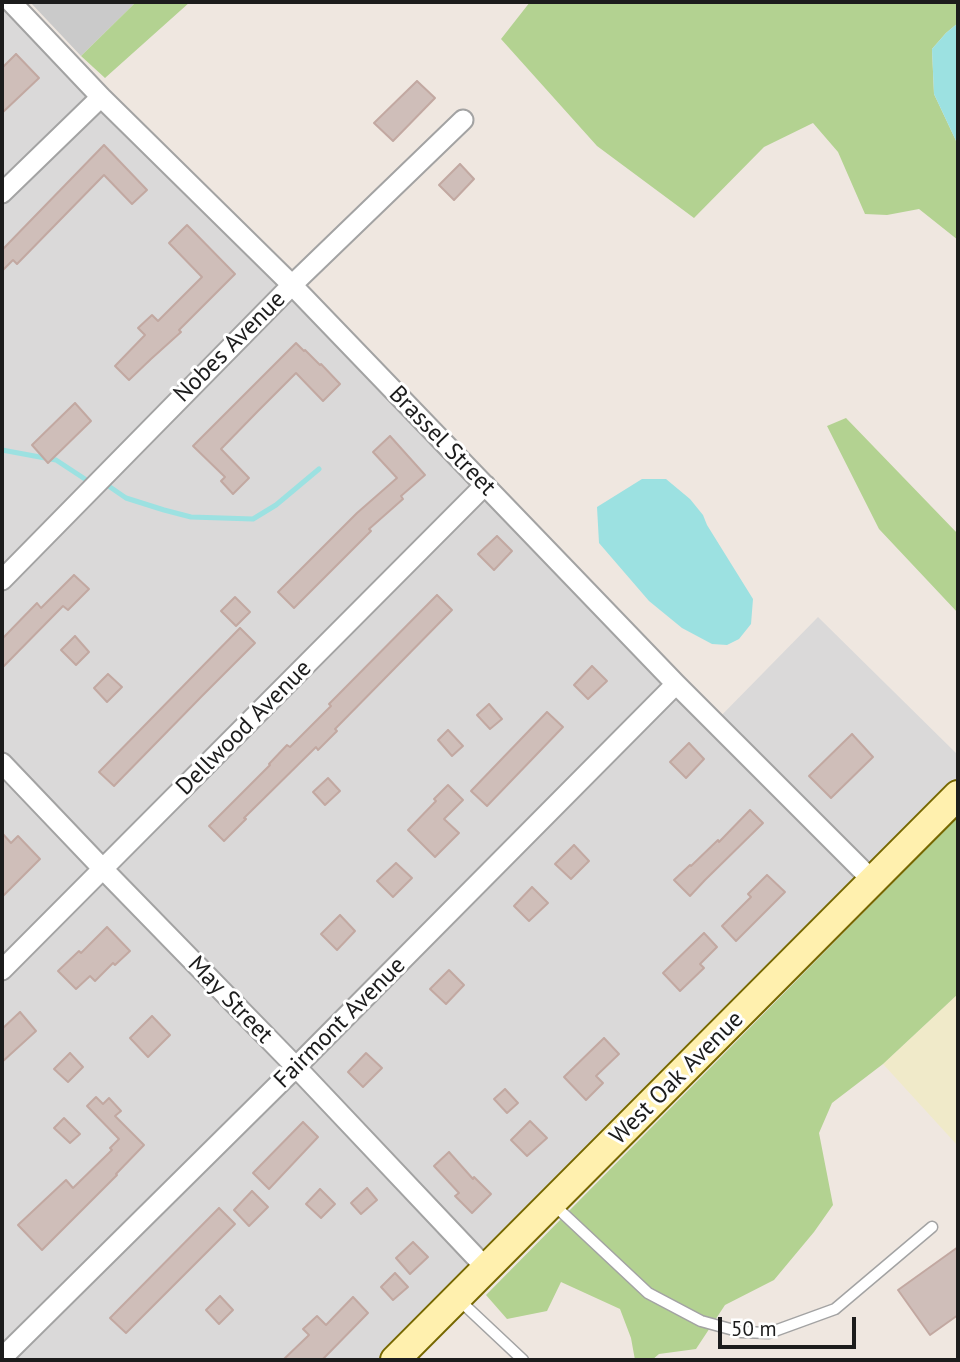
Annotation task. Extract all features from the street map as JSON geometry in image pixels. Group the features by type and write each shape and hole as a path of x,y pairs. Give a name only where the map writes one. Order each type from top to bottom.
{"street":[{"name":"Brassel Street","path":"11,2 101,97 292,285 676,684 873,881"},
{"path":"2,193 101,97"},
{"name":"Nobes Avenue","path":"2,580 292,285 463,120"},
{"name":"Dellwood Avenue","path":"2,970 485,485"},
{"name":"Fairmont Avenue","path":"2,1358 296,1067 676,684"},
{"name":"May Street","path":"2,762 486,1268"},
{"name":"West Oak Avenue","path":"395,1360 958,795"}],"lane":[{"path":"551,1203 648,1293 701,1321 741,1332 769,1333 835,1309 932,1227"},
{"path":"457,1298 523,1360"}],"shaded area":[{"path":"30,2 136,2 81,56"},
{"path":"2,6 87,95 280,285 2,565"},
{"path":"290,295 712,725 818,617 958,755 958,787 387,1360 2,1360 2,588"},
{"path":"958,994 958,1146 883,1064"}],"green space":[{"path":"136,2 190,2 105,78 81,56"},
{"path":"530,2 958,2 958,23 932,49 934,94 958,145 958,240 919,209 887,215 865,214 838,152 813,123 764,147 694,218 597,146 501,39"},
{"path":"846,418 958,534 958,613 879,529 827,426"},
{"path":"958,817 958,994 883,1064 832,1103 819,1133 833,1205 774,1280 725,1305 696,1349 659,1354 652,1360 635,1360 631,1338 620,1309 561,1282 547,1311 507,1319 486,1295"}],"water":[{"path":"958,23 958,145 934,94 932,49"},
{"path":"642,479 666,479 690,499 703,515 753,599 751,624 739,639 727,645 712,644 682,628 649,601 599,543 597,507"}],"building":[{"path":"16,54 39,78 2,113 2,68"},
{"path":"417,81 435,98 393,141 374,123"},
{"path":"104,145 147,190 132,204 104,175 17,264 13,260 2,271 2,250"},
{"path":"460,164 474,179 454,200 439,185"},
{"path":"187,225 235,274 179,330 181,332 129,380 115,366 145,335 138,328 152,315 158,321 202,277 169,243"},
{"path":"296,343 340,384 323,401 296,373 221,449 249,478 233,494 221,481 225,477 193,446"},
{"path":"75,403 91,421 48,463 32,445"},
{"path":"390,436 425,475 401,496 403,499 369,529 371,531 294,608 278,592 357,513 397,478 373,452"},
{"path":"497,536 512,551 494,570 478,554"},
{"path":"74,575 89,589 68,610 63,606 2,668 2,639 37,603 41,608"},
{"path":"437,595 452,610 335,729 337,731 318,750 316,747 224,841 209,826 287,745 290,747 331,706 329,704"},
{"path":"235,597 250,612 236,626 221,611"},
{"path":"240,628 255,643 114,786 99,772"},
{"path":"75,636 89,652 76,665 61,650"},
{"path":"592,666 607,681 588,699 574,685"},
{"path":"108,674 122,687 107,702 94,688"},
{"path":"489,704 502,719 490,729 477,715"},
{"path":"547,712 563,727 487,806 471,791"},
{"path":"448,730 463,746 452,756 438,740"},
{"path":"852,734 873,757 831,798 809,776"},
{"path":"689,743 704,759 686,778 670,762"},
{"path":"328,778 340,791 325,805 313,792"},
{"path":"448,785 463,800 444,819 459,833 435,857 408,830"},
{"path":"750,810 763,823 690,896 674,880 718,840 719,842"},
{"path":"2,833 11,843 18,836 40,859 2,897"},
{"path":"574,845 589,861 571,879 555,864"},
{"path":"396,863 412,878 393,897 377,881"},
{"path":"767,875 785,892 736,941 722,926 751,897 748,894"},
{"path":"532,887 548,903 529,921 514,906"},
{"path":"340,915 355,931 337,950 321,934"},
{"path":"107,927 130,951 95,981 90,976 76,989 58,971"},
{"path":"704,933 717,947 700,964 704,968 680,991 663,973"},
{"path":"449,970 464,985 446,1004 430,989"},
{"path":"20,1012 36,1031 2,1062 2,1029"},
{"path":"152,1016 170,1035 148,1057 130,1038"},
{"path":"604,1038 619,1054 596,1076 603,1083 586,1100 564,1077"},
{"path":"70,1053 83,1067 68,1082 54,1069"},
{"path":"366,1053 382,1068 363,1087 348,1072"},
{"path":"505,1089 518,1103 507,1113 494,1099"},
{"path":"96,1097 103,1104 109,1098 121,1111 115,1116 144,1145 42,1250 18,1225 66,1180 73,1188 112,1150 110,1148 119,1139 87,1106"},
{"path":"64,1118 80,1134 70,1143 54,1128"},
{"path":"530,1121 547,1138 527,1156 511,1140"},
{"path":"303,1122 318,1137 269,1189 253,1173"},
{"path":"449,1152 473,1179 474,1177 491,1194 472,1213 455,1196 459,1193 434,1166"},
{"path":"367,1188 377,1200 361,1214 351,1203"},
{"path":"320,1189 335,1204 321,1218 306,1204"},
{"path":"252,1191 268,1207 249,1226 234,1210"},
{"path":"219,1208 235,1224 126,1333 110,1318"},
{"path":"413,1242 428,1257 410,1274 396,1258"},
{"path":"958,1247 958,1315 930,1335 898,1290"},
{"path":"395,1273 408,1287 393,1300 381,1287"},
{"path":"220,1296 233,1310 219,1324 206,1310"},
{"path":"353,1297 368,1313 322,1360 283,1360 309,1335 303,1329 317,1316 326,1325"}],"waterway":[{"path":"2,450 56,460 91,483"},
{"path":"110,487 126,498 191,517 253,519 276,505 319,469"}]}
